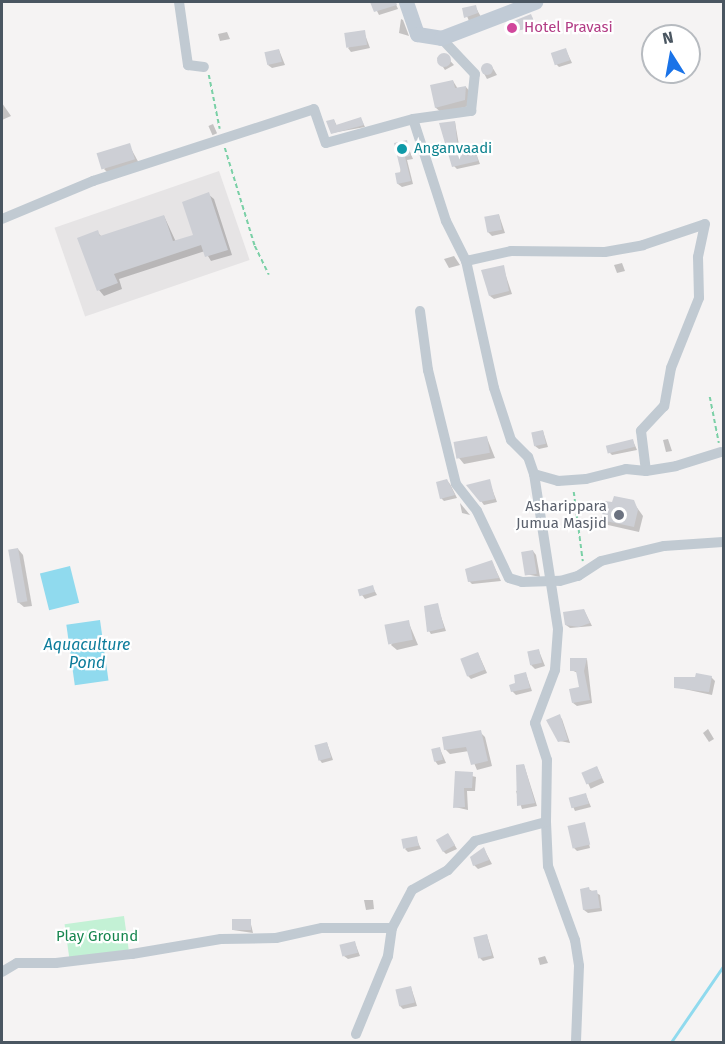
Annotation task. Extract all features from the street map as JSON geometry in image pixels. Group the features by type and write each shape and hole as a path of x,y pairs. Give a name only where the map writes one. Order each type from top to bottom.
{"main road":[{"path":"406,2 417,34 441,38 535,2"}],"street":[{"path":"179,2 188,65 204,66"},
{"path":"2,219 93,181 221,136 314,109 326,143 413,119 471,111 475,74 441,38"},
{"path":"413,119 446,221 466,261 494,388 511,440 528,457 534,474 558,629 555,670 535,723 547,760 548,866 575,940 579,966 576,1042"},
{"path":"466,261 511,251 605,252 643,245 705,224 698,257 699,298 671,368 664,406 640,432 646,471"},
{"path":"420,312 428,370 456,484 477,511 509,578 522,582 552,581 578,576 586,568 664,546 723,542"},
{"path":"534,474 558,481 626,469 646,471 721,452"},
{"path":"356,1034 388,956 392,928 412,890 448,870 475,841 546,822"},
{"path":"2,972 17,963 56,963 132,954 221,939 276,938 322,928 392,928"}],"path":[{"path":"204,66 215,99 221,136 255,246 269,275"},
{"path":"710,397 721,452"},
{"path":"573,479 586,568"}],"shaded area":[{"path":"219,171 250,260 85,317 54,228"}],"green space":[{"name":"Play Ground","path":"124,916 129,950 69,958 65,924"}],"water":[{"path":"70,566 79,603 49,610 40,573"},
{"name":"Aquaculture Pond","path":"100,620 108,680 75,685 66,625"}],"building":[{"path":"370,2 396,2 397,5 374,12"},
{"path":"476,5 478,13 464,18 462,8"},
{"path":"531,14 535,24 512,34 508,23"},
{"path":"365,30 367,45 346,48 344,33"},
{"path":"566,48 570,60 555,65 551,53"},
{"path":"279,49 282,62 267,65 264,52"},
{"path":"441,53 447,53 451,60 447,67 441,67 437,63 437,57"},
{"path":"489,63 493,69 489,75 485,75 481,67"},
{"path":"453,80 455,88 466,86 465,100 435,108 430,85"},
{"path":"361,117 364,125 331,134 326,121 334,119 336,125"},
{"path":"455,121 458,150 475,146 478,161 452,167 439,123"},
{"path":"407,140 410,156 405,157 411,181 397,184 395,173 401,172 394,143"},
{"path":"130,143 135,159 101,169 97,153"},
{"path":"209,192 228,250 205,257 201,245 114,274 118,283 97,291 77,238 98,230 100,236 164,215 173,241 193,235 182,202"},
{"path":"499,214 502,230 487,233 484,217"},
{"path":"504,265 509,291 489,296 481,270"},
{"path":"543,430 546,444 534,446 531,432"},
{"path":"487,436 490,453 456,459 454,442"},
{"path":"633,439 635,447 608,454 606,446"},
{"path":"447,479 455,495 440,499 436,482"},
{"path":"490,479 495,499 480,502 466,485"},
{"name":"Asharippara Jumua Masjid","path":"614,496 634,500 638,510 634,527 601,520 605,501 612,502"},
{"path":"18,548 27,601 18,603 8,550"},
{"path":"533,550 537,574 525,576 521,552"},
{"path":"492,560 499,578 468,582 465,569"},
{"path":"373,585 375,592 360,596 358,589"},
{"path":"438,603 444,628 427,632 424,606"},
{"path":"584,609 590,623 579,627 565,625 563,612"},
{"path":"409,620 413,640 388,644 384,625"},
{"path":"539,649 542,663 530,665 527,651"},
{"path":"478,652 485,670 467,677 460,659"},
{"path":"570,658 587,658 584,671 590,700 572,703 569,689 579,687 576,671 570,671"},
{"path":"526,672 530,688 511,692 509,685 515,683 514,675"},
{"path":"696,673 712,676 709,692 674,688 674,677 695,677"},
{"path":"560,714 568,740 558,742 546,720"},
{"path":"481,730 488,761 471,765 466,747 444,750 442,737"},
{"path":"327,742 331,757 319,761 314,745"},
{"path":"440,747 443,760 434,762 431,749"},
{"path":"524,764 535,803 517,806 516,765"},
{"path":"597,766 602,778 586,785 581,773"},
{"path":"455,771 473,772 472,788 464,788 465,807 453,808"},
{"path":"586,793 589,804 571,808 569,798"},
{"path":"585,822 590,844 573,848 567,826"},
{"path":"448,833 455,845 443,852 436,840"},
{"path":"417,836 419,846 403,849 401,839"},
{"path":"484,847 489,860 473,866 470,857"},
{"path":"589,887 590,891 597,890 600,908 583,910 580,889"},
{"path":"232,919 251,919 251,930 232,930"},
{"path":"487,934 492,955 478,959 473,937"},
{"path":"355,941 358,953 342,957 339,945"},
{"path":"411,986 415,1003 399,1006 395,990"}],"waterway":[{"path":"671,1042 724,965"}],"place":[{"name":"Hotel Pravasi","path":"512,28"},
{"name":"Anganvaadi","path":"402,149"},
{"name":"Asharippara Jumua Masjid","path":"619,515"}]}
